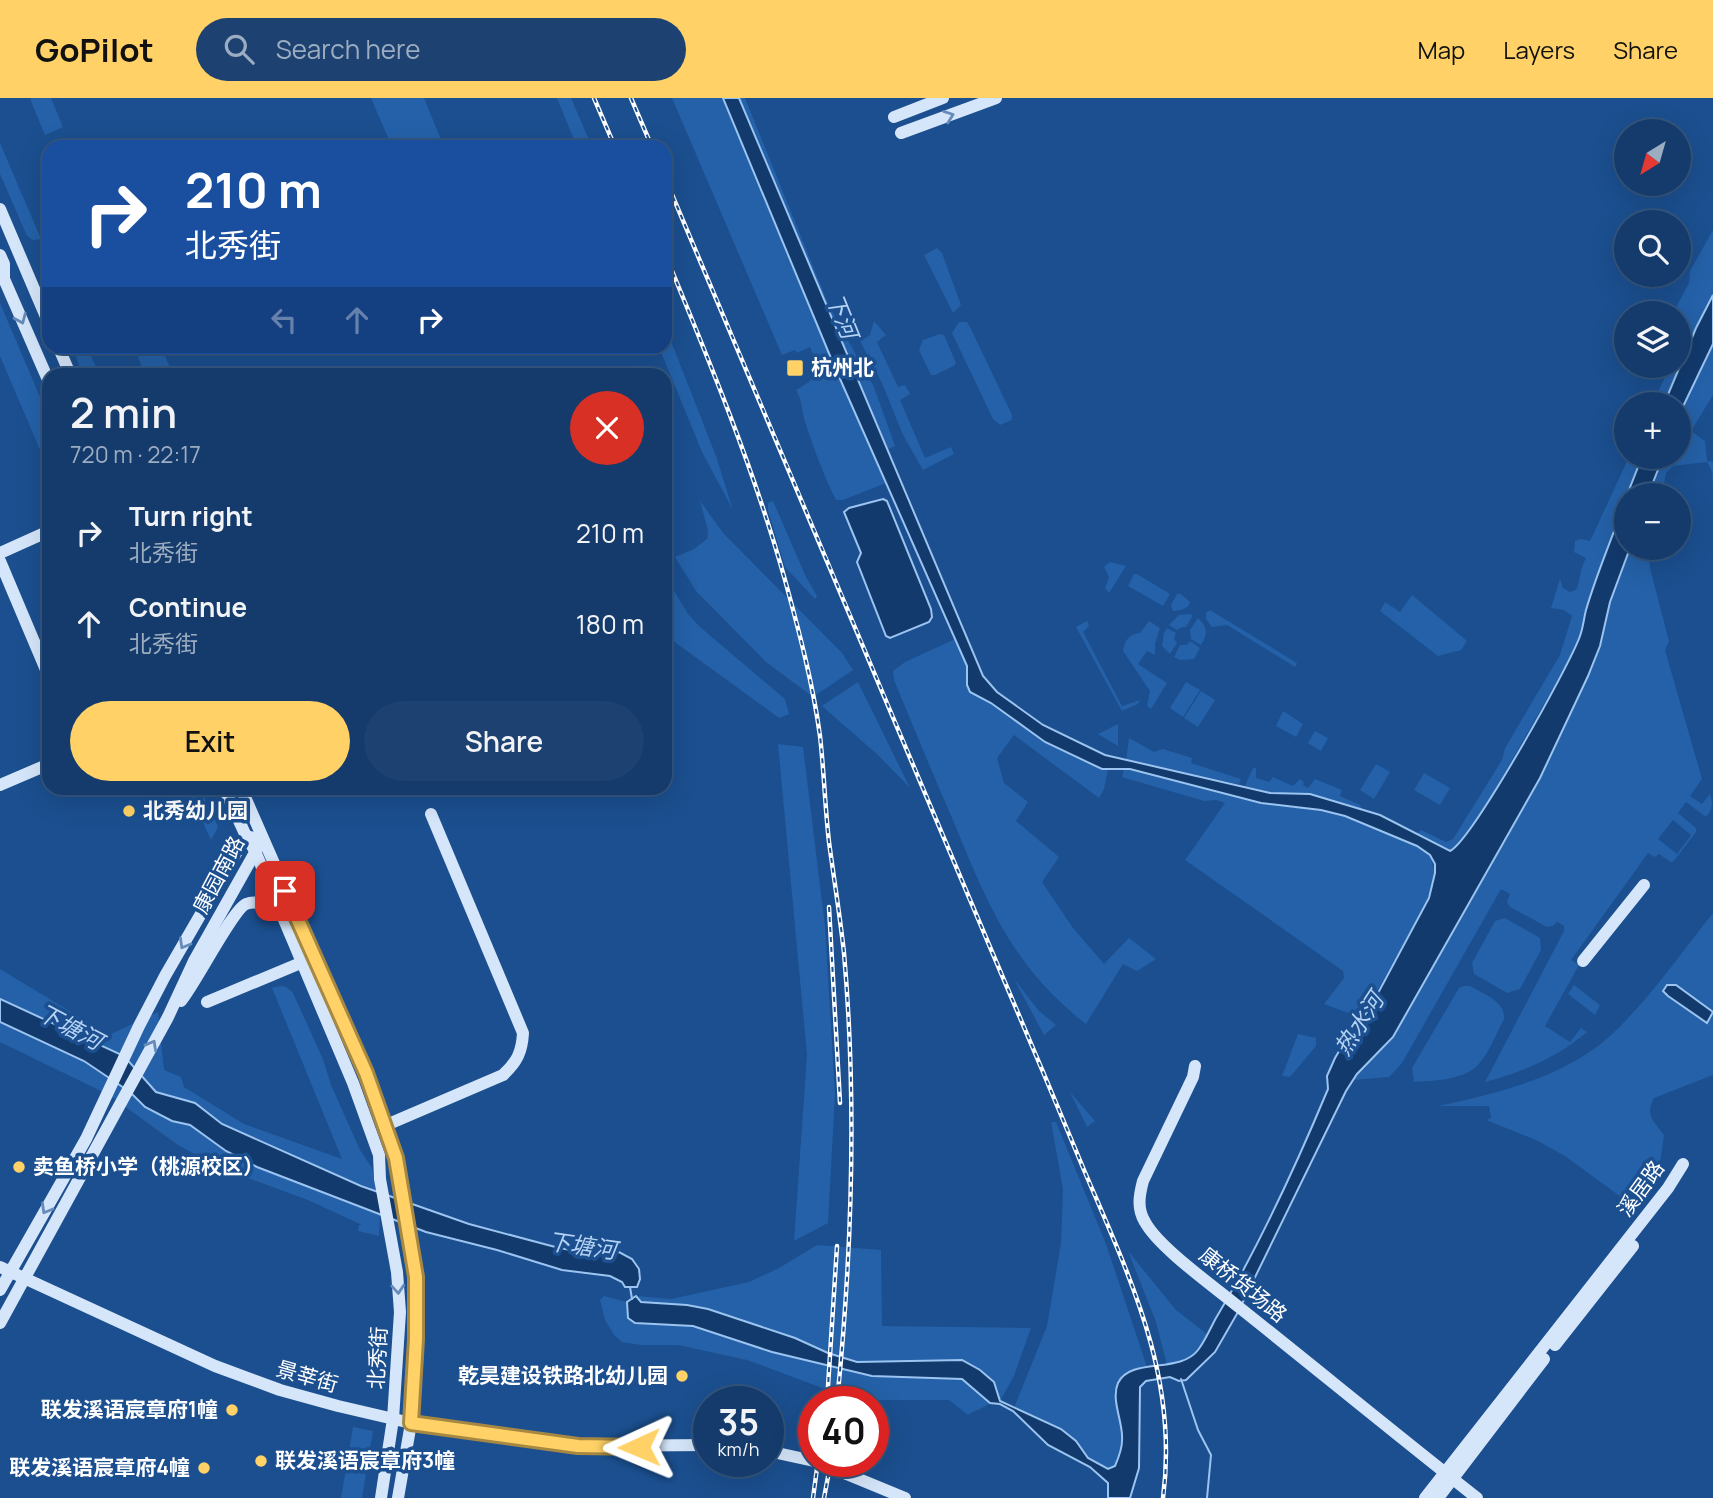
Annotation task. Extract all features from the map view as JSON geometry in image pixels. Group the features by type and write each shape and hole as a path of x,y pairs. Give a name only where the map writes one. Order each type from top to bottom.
{"street":[{"path":"894,117 943,98"},
{"path":"901,133 996,98"},
{"path":"0,209 42,307"},
{"path":"24,264 2,269 43,368"},
{"path":"0,553 42,534"},
{"path":"0,561 42,660"},
{"path":"0,785 42,767"},
{"path":"228,795 246,836"},
{"path":"207,1002 303,962 282,914 243,795"},
{"path":"259,846 366,1073 384,1126 503,1075 516,1063 523,1048 523,1032 431,814"},
{"name":"康园南路","path":"0,1290 5,1270 102,1107 124,1056 166,976 246,836 259,846 194,961 168,1017 0,1323"},
{"path":"1583,961 1644,885"},
{"path":"168,1017 204,968 235,911 244,904 253,902 282,914"},
{"name":"北秀街","path":"303,962 353,1083 379,1155 397,1272 400,1312 393,1419 381,1498"},
{"name":"康桥货场路","path":"1195,1066 1193,1077 1143,1181 1139,1196 1140,1212 1146,1225 1167,1247 1225,1296 1477,1498"},
{"name":"北秀街","path":"384,1126 396,1158 416,1277 416,1339 411,1423 398,1498"},
{"name":"溪居路","path":"1425,1498 1448,1475 1678,1189 1683,1164 1668,1188 1448,1475 1438,1498"},
{"name":"景莘街","path":"5,1270 215,1366 280,1391 411,1423 578,1446 693,1445"},
{"path":"854,1477 905,1498"}],"shaded area":[{"path":"51,98 63,127 45,135 30,99"},
{"path":"371,98 424,98 441,140 389,140"},
{"path":"557,98 571,98 589,140 574,140"},
{"path":"672,98 723,98 886,483 843,500 836,500 815,452 796,390 809,382 819,368 810,347 797,353 795,350 782,355"},
{"path":"739,98 745,98 829,306 874,387 895,446 886,450 872,412"},
{"path":"0,143 41,239 33,240 27,236 0,174"},
{"path":"1713,230 1713,295 1691,340 1691,301 1679,301 1687,287 1691,287 1691,269"},
{"path":"937,248 942,253 961,305 953,313 924,255"},
{"path":"0,303 42,402 42,455 0,356"},
{"path":"874,321 886,335 877,342 898,387 905,385 910,394 900,400 925,458 951,447 954,454 923,470 903,435 882,383 860,341 870,335"},
{"path":"959,322 967,322 971,329 1012,420 1000,425 993,419 952,333"},
{"path":"944,335 956,363 931,375 919,350 923,340"},
{"path":"672,344 716,456 733,510 702,452 672,379 672,368 668,368 662,354 672,354"},
{"path":"1713,344 1713,395 1691,431 1690,392"},
{"path":"75,354 90,354 96,368 80,368"},
{"path":"137,354 164,354 170,368 143,368"},
{"path":"1665,378 1675,378 1669,392 1658,392"},
{"path":"1691,431 1705,441 1707,461 1713,462 1713,489 1712,471 1707,462 1691,464"},
{"path":"1623,469 1637,469 1631,483 1617,483"},
{"path":"1658,469 1670,469 1666,473 1664,483 1653,483"},
{"path":"1614,489 1614,530 1586,610 1580,636 1476,823 1457,848 1450,851 1417,834 1421,830 1446,842 1453,839 1502,760 1505,748 1560,655 1572,616 1564,610 1551,608 1560,579 1563,588 1570,592 1578,586 1586,558 1574,552 1575,541 1590,541"},
{"path":"700,501 724,534 842,653 853,670 813,697 766,662 696,591 675,557 694,549 707,539 708,530"},
{"path":"773,501 817,596 815,599 785,567 768,510 768,503"},
{"path":"1626,560 1649,560 1669,641 1665,650 1702,779 1690,796 1702,804 1710,794 1712,803 1706,817 1686,802 1678,813 1696,828 1696,832 1674,861 1671,862 1659,854 1655,857 1648,853 1571,960 1579,965 1545,1026 1570,1042 1581,1028 1587,1032 1539,1063 1485,1082 1564,931 1564,926 1557,922 1547,927 1510,907 1507,902 1510,894 1501,889 1402,1063 1389,1077 1353,1080 1393,1037 1540,778 1600,646 1610,602","holes":["1673,820 1691,835 1677,854 1658,839"]},
{"path":"1110,562 1126,566 1109,593 1105,588 1109,577 1104,567"},
{"path":"1134,574 1170,594 1163,606 1128,586"},
{"path":"672,588 688,614 700,627 785,699 789,714 779,718 672,640"},
{"path":"1177,594 1190,602 1186,608 1173,611 1171,605"},
{"path":"1412,595 1467,641 1461,650 1438,656 1380,611 1385,602 1400,612"},
{"path":"1210,610 1297,663 1295,667 1227,625 1212,627 1206,619 1206,613"},
{"path":"1179,615 1193,615 1186,627 1177,630 1169,625"},
{"path":"1198,618 1206,631 1201,645 1191,639 1190,630"},
{"path":"1087,621 1089,626 1083,632 1122,706 1140,700 1138,704 1122,711 1076,627"},
{"path":"1149,621 1160,628 1155,655 1147,651 1138,664 1167,683 1151,709 1147,706 1150,691 1123,651 1128,638 1140,633"},
{"path":"1167,628 1176,633 1174,639 1177,643 1170,654 1162,646"},
{"path":"955,639 967,666 967,685 970,692 1072,756 1108,769 1104,789 1099,798 1014,735 997,758 1004,783 1028,802 1016,821 1059,857 1042,882 1073,928 1104,964 1129,938 1156,959 1137,971 1123,964 1086,1024 1038,979 1004,931 977,877 894,680 893,671 905,662"},
{"path":"1190,641 1200,648 1194,659 1180,660 1174,657 1180,645 1187,645"},
{"path":"858,682 910,788 878,755 822,706"},
{"path":"1186,682 1200,690 1183,717 1170,708"},
{"path":"1201,691 1215,700 1198,727 1184,718"},
{"path":"1283,711 1303,724 1296,737 1276,726"},
{"path":"1118,724 1118,746 1098,734"},
{"path":"1315,731 1328,738 1321,751 1308,743"},
{"path":"1129,738 1154,752 1163,749 1192,758 1191,763 1241,779 1239,784 1126,761"},
{"path":"778,744 803,747 825,926 835,1095 828,1223 794,1241 807,1055"},
{"path":"1376,764 1390,772 1374,799 1360,790"},
{"path":"1124,768 1261,803 1321,810 1345,816 1417,846 1430,855 1435,873 1429,898 1362,1018 1324,1004 1344,978 1343,971 1185,860 1225,803 1216,800 1204,801 1122,777"},
{"path":"1253,768 1256,768 1256,778 1269,782 1273,777 1293,786 1300,779 1308,788 1315,779 1342,790 1340,796 1360,805 1363,810 1310,794 1270,793 1245,786"},
{"path":"1424,773 1450,788 1440,805 1414,790"},
{"path":"190,795 203,795 218,827 211,840"},
{"path":"1713,913 1713,1075 1654,1098 1650,1114 1664,1135 1661,1158 1654,1181 1636,1208 1565,1156 1536,1140 1486,1120 1491,1118 1489,1106 1438,1106 1529,1082 1592,1051 1638,1007"},
{"path":"1505,918 1540,938 1541,950 1520,989 1507,993 1474,974 1472,963 1495,921"},
{"path":"0,969 109,1035 158,1012 164,1070 181,1077 184,1087 244,1124 342,1159 272,988 288,988 293,993 323,1059 331,1085 360,1150 372,1168 376,1191 222,1124 195,1103 156,1092 137,1073 0,999"},
{"path":"1014,979 1039,1011 1056,1025 1044,1035"},
{"path":"1574,985 1600,1005 1595,1015 1568,994"},
{"path":"1470,986 1487,995 1498,1003 1504,1013 1504,1019 1491,1045 1480,1063 1469,1072 1446,1079 1414,1082 1412,1068 1459,988"},
{"path":"0,1022 84,1061 130,1092 145,1107 172,1121 190,1125 226,1151 257,1167 380,1214 379,1236 358,1231 359,1225 362,1225 308,1200 220,1168 178,1145 109,1095 0,1042"},
{"path":"1298,1034 1316,1038 1316,1046 1290,1077 1282,1076"},
{"path":"1070,1092 1095,1121 1087,1127"},
{"path":"1051,1122 1056,1122 1106,1244 1147,1367 1140,1368 1117,1398 1120,1449 1115,1466 1108,1469 1088,1458 1076,1441 1014,1408 1047,1326 1061,1243 1063,1189"},
{"path":"817,1245 881,1250 882,1326 1031,1328 1014,1376 1000,1401 998,1390 962,1360 857,1362 795,1338 641,1302 636,1296 671,1299 749,1282"},
{"path":"1128,1251 1176,1310 1207,1334 1190,1360 1167,1365 1156,1322"},
{"path":"604,1296 627,1302 628,1318 635,1323 693,1326 772,1352 859,1373 962,1379 990,1403 968,1415 949,1400 889,1400 889,1386 817,1386 747,1360 678,1345 622,1342 605,1320 600,1300"},
{"path":"353,1427 373,1431 362,1498 341,1498"}],"water":[{"name":"热水河","path":"723,98 739,98 983,676 997,692 1043,725 1105,755 1270,793 1310,794 1380,815 1450,851 1478,817 1498,786 1572,654 1614,531 1614,560 1626,560 1610,602 1600,646 1540,778 1393,1037 1357,1074 1346,1091 1238,1312 1215,1352 1186,1380 1179,1381 1170,1377 1146,1381 1140,1387 1139,1468 1130,1498 1108,1498 1108,1483 1090,1467 1048,1445 1013,1411 1000,1404 990,1403 962,1379 872,1376 772,1352 693,1326 635,1323 628,1318 627,1302 636,1296 641,1302 708,1309 857,1362 962,1360 994,1382 1000,1401 1061,1429 1076,1441 1088,1458 1108,1469 1115,1466 1122,1440 1116,1396 1118,1383 1124,1375 1133,1370 1180,1362 1190,1357 1203,1343 1290,1177 1328,1089 1327,1076 1335,1058 1350,1033 1369,1010 1429,898 1435,864 1430,855 1417,846 1345,816 1321,810 1261,803 1130,769 1102,769 1045,742 991,703 970,692 967,685 967,666 833,363"},
{"path":"1713,295 1713,344 1690,392 1669,392 1675,378 1691,378 1691,340"},
{"path":"1637,469 1658,469 1653,483 1632,483"},
{"path":"883,499 887,501 932,617 929,622 890,638 886,636 857,562 861,553 844,512 849,508"},
{"path":"1667,985 1676,985 1713,1012 1707,1023 1668,996 1663,991"},
{"path":"0,999 124,1056 156,1092 195,1103 222,1124 361,1186 469,1224 559,1248 595,1254 619,1252 632,1259 639,1269 637,1287 625,1287 622,1282 610,1276 562,1270 426,1232 257,1167 226,1151 190,1125 172,1121 145,1107 130,1092 84,1061 0,1022"}],"waterway":[{"name":"下塘河","path":"630,1287 632,1299"},
{"path":"1181,1379 1198,1430 1211,1455 1207,1498"}],"railway":[{"path":"594,98 612,140"},
{"path":"631,98 649,140"},
{"path":"672,195 1133,1289 1147,1329 1164,1411 1166,1454 1163,1498"},
{"path":"672,271 730,415 773,538 805,658 820,736 829,842 844,953 850,1065 849,1234 838,1386"},
{"path":"829,907 840,1103"},
{"path":"828,1386 837,1246"},
{"path":"813,1498 816,1477"},
{"path":"824,1498 828,1477"}],"place":[{"name":"杭州北","path":"795,368"},
{"name":"北秀幼儿园","path":"129,811"},
{"name":"卖鱼桥小学（桃源校区）","path":"19,1167"},
{"name":"乾昊建设铁路北幼儿园","path":"682,1376"},
{"name":"联发溪语宸章府1幢","path":"232,1410"},
{"name":"联发溪语宸章府3幢","path":"261,1461"},
{"name":"联发溪语宸章府4幢","path":"204,1468"}],"route":[{"path":"285,891 366,1073 396,1158 416,1277 416,1339 411,1423 578,1446 639,1447"}],"water label":[{"name":"下河","path":"842,316"}]}
